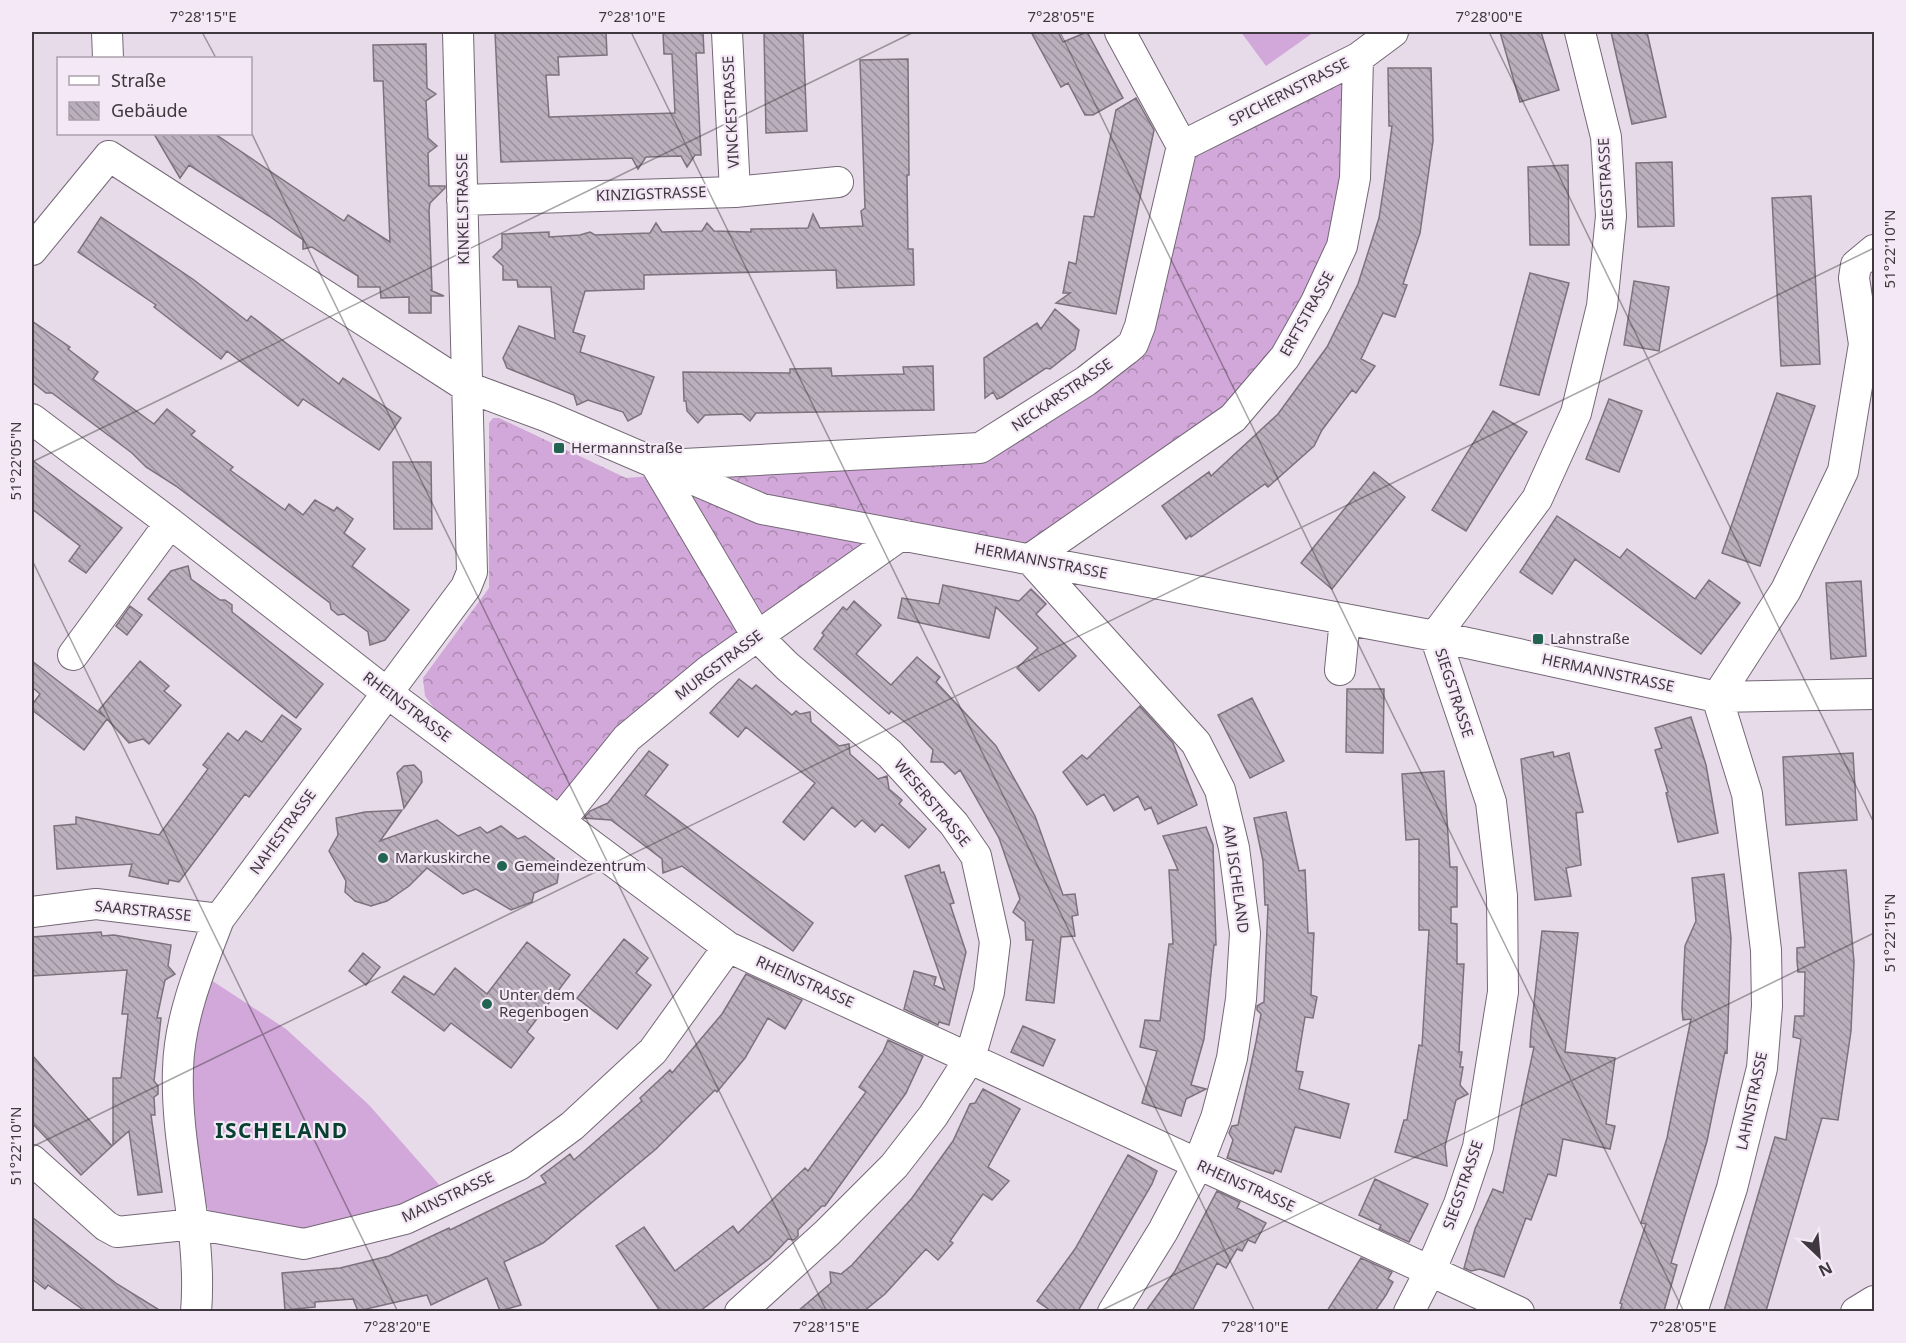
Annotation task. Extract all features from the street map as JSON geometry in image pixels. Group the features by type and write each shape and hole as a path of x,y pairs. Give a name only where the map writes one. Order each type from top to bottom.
{"street":[{"path":"107,32 108,57"},
{"name":"KINKELSTRASSE","path":"458,32 467,387"},
{"name":"VINCKESTRASSE","path":"727,32 735,192"},
{"path":"1120,32 1182,146"},
{"name":"SPICHERNSTRASSE","path":"1182,146 1358,58 1393,32"},
{"name":"SIEGSTRASSE","path":"1409,1311 1431,1269 1459,1204 1478,1147 1503,992 1502,896 1491,802 1435,636 1537,499 1576,413 1602,306 1611,216 1606,137 1580,32"},
{"name":"ERFTSTRASSE","path":"1030,559 1233,418 1285,357 1316,302 1342,246 1355,178 1358,58"},
{"path":"32,250 109,145"},
{"name":"HERMANNSTRASSE","path":"109,145 467,387 548,417 762,509 1435,636 1718,697 1875,694"},
{"name":"NECKARSTRASSE","path":"657,465 970,450 991,443 1086,381 1133,344 1140,326 1182,146"},
{"name":"KINZIGSTRASSE","path":"462,200 735,192 838,182"},
{"path":"1718,697 1786,590 1843,471 1864,344 1854,278 1856,265 1875,250"},
{"name":"NAHESTRASSE","path":"196,1311 195,1224 181,1149 177,1067 199,972 219,919 470,579 473,556 467,387"},
{"name":"RHEINSTRASSE","path":"32,419 170,523 386,692 728,947 1519,1311"},
{"name":"WESERSTRASSE","path":"657,465 757,636 787,666 890,754 954,824 976,856 995,942 989,992 970,1058 933,1116 894,1166 827,1233 740,1311"},
{"path":"73,655 170,523"},
{"name":"MURGSTRASSE","path":"560,821 627,738 708,671 901,535"},
{"name":"AM ISCHELAND","path":"1030,559 1196,743 1220,790 1234,848 1245,933 1241,999 1232,1058 1215,1118 1198,1164 1163,1231 1113,1311"},
{"path":"1340,670 1345,619"},
{"name":"LAHNSTRASSE","path":"1692,1311 1732,1188 1762,1068 1767,1006 1766,950 1747,794 1718,697"},
{"name":"SAARSTRASSE","path":"32,912 96,904 219,919"},
{"name":"MAINSTRASSE","path":"32,1160 98,1219 117,1232 195,1224 304,1244 405,1219 519,1165 572,1126 653,1051 728,947"},
{"path":"1856,1311 1875,1301"}],"green space":[{"path":"1241,32 1314,32 1266,66"},
{"path":"1358,58 1342,246 1233,418 1030,559 901,535 708,671 560,821 467,752 425,696 423,678 489,588 489,423 493,418 499,418 626,478 970,450 1126,350 1182,146"},
{"path":"211,980 286,1029 369,1105 449,1196 304,1244 211,1213 204,1200 195,1156 192,1129 191,1053 198,1015"}],"building":[{"path":"495,32 606,32 607,55 558,57 559,75 546,75 549,117 675,113 672,54 664,54 663,32 703,32 704,53 696,53 701,155 695,155 687,167 681,156 646,157 638,169 632,158 501,162"},
{"path":"764,32 803,32 807,131 766,133"},
{"path":"1031,32 1058,32 1063,42 1087,32 1123,98 1093,115 1085,115 1068,83 1061,87"},
{"path":"1500,32 1541,32 1559,90 1520,102"},
{"path":"1611,32 1647,32 1666,117 1632,124"},
{"path":"426,44 427,88 436,94 426,101 428,138 437,146 428,153 429,186 445,186 430,203 429,210 432,290 430,290 444,296 431,296 431,313 409,313 409,297 381,298 380,287 358,287 358,276 312,247 303,249 303,240 189,165 180,178 155,135 216,135 344,221 348,215 390,242 383,81 374,81 373,45"},
{"path":"908,59 908,249 913,249 914,285 837,288 836,270 644,275 644,289 585,291 573,332 585,336 580,352 654,377 641,414 628,421 623,412 588,400 577,405 574,395 507,368 503,358 519,326 555,339 551,287 518,287 517,280 503,280 503,266 493,257 502,248 502,234 549,232 549,237 590,232 595,235 650,233 656,223 662,232 702,231 707,223 714,231 751,232 751,229 808,228 813,214 820,228 863,226 861,211 865,208 860,60"},
{"path":"1388,68 1431,68 1433,141 1420,233 1403,284 1407,285 1395,317 1383,313 1361,359 1375,366 1356,393 1352,390 1322,430 1314,446 1268,487 1265,484 1186,539 1162,506 1209,472 1211,476 1278,414 1327,347 1358,284 1379,218 1385,179 1392,126 1389,126"},
{"path":"1136,98 1154,130 1116,314 1056,303 1070,293 1063,293 1069,262 1076,264 1084,216 1094,217 1116,110"},
{"path":"1672,162 1674,226 1638,227 1636,163"},
{"path":"1568,165 1569,245 1530,245 1528,167"},
{"path":"1811,196 1820,364 1781,366 1772,198"},
{"path":"101,217 194,280 247,321 251,316 339,384 343,378 401,418 379,450 303,399 298,406 227,351 221,359 154,307 156,305 78,252"},
{"path":"1530,273 1569,283 1539,395 1500,385"},
{"path":"1634,281 1669,287 1659,351 1624,345"},
{"path":"1055,309 1079,330 1075,349 1050,369 1046,368 1002,397 997,399 993,392 985,398 984,358 1037,323 1041,329"},
{"path":"32,321 70,347 68,349 98,372 93,379 154,424 167,409 195,431 191,435 233,467 230,470 285,510 289,504 303,515 315,500 334,511 337,507 353,519 344,533 365,549 352,566 409,610 385,640 370,645 368,632 344,614 338,615 331,609 330,603 176,486 146,467 132,453 52,393 46,393 32,382"},
{"path":"933,366 934,410 756,413 750,421 742,414 705,415 698,423 687,411 686,401 684,401 683,372 790,373 790,369 831,368 832,376 904,374 903,367"},
{"path":"1777,393 1815,406 1760,566 1722,553"},
{"path":"1609,399 1642,411 1619,472 1586,459"},
{"path":"1493,411 1527,432 1466,531 1432,510"},
{"path":"32,460 122,528 86,573 69,561 80,546 32,509"},
{"path":"393,462 431,462 432,529 394,529"},
{"path":"1374,472 1405,497 1332,589 1301,563"},
{"path":"1557,516 1620,558 1627,549 1695,599 1709,580 1740,603 1701,654 1575,559 1552,594 1520,572"},
{"path":"188,566 191,579 220,600 225,600 232,605 232,612 323,684 296,718 148,599 171,571"},
{"path":"1861,581 1866,656 1831,659 1826,583"},
{"path":"943,585 1019,601 1031,589 1046,604 1036,614 1076,656 1039,691 1017,668 1038,648 996,607 989,638 898,618 902,598 939,604"},
{"path":"854,601 881,625 856,654 891,685 917,657 940,677 936,682 996,746 1035,816 1063,895 1075,894 1078,915 1072,916 1075,936 1061,937 1054,1003 1026,1000 1033,940 1026,940 1025,922 1013,912 1020,899 999,838 960,770 955,774 943,762 931,762 933,750 911,727 891,711 889,714 814,649 824,635 822,633 843,607 847,610"},
{"path":"130,606 142,615 127,635 116,626"},
{"path":"32,661 105,717 99,710 140,661 169,686 164,691 181,705 149,744 143,739 129,743 107,719 84,750 32,710 32,705 40,694 32,687"},
{"path":"739,679 752,689 756,685 792,715 796,711 800,714 810,712 811,722 839,746 849,744 850,754 878,779 887,776 889,789 902,800 899,804 926,829 909,848 882,824 875,832 862,820 855,827 832,807 804,840 783,822 815,783 746,727 738,737 710,713"},
{"path":"1347,689 1384,689 1383,753 1346,752"},
{"path":"1252,698 1284,761 1250,778 1218,715"},
{"path":"1140,706 1173,743 1197,805 1158,824 1151,807 1145,810 1138,796 1114,811 1104,794 1087,805 1063,772 1082,755 1087,759"},
{"path":"282,715 301,729 249,797 245,794 179,882 169,880 168,884 129,876 132,864 57,869 54,826 76,824 76,817 159,835 208,769 203,765 228,733 238,741 246,731 262,742"},
{"path":"1691,717 1706,765 1718,833 1678,842 1666,793 1668,792 1655,750 1662,748 1655,728"},
{"path":"649,751 668,765 645,795 813,923 793,951 682,866 663,873 662,859 611,820 584,818 590,811 608,803"},
{"path":"1553,752 1554,757 1569,753 1583,812 1576,813 1581,865 1566,868 1571,896 1535,900 1521,759"},
{"path":"1853,753 1857,820 1786,825 1783,757"},
{"path":"414,765 421,772 422,782 404,808 397,773 404,766"},
{"path":"1444,771 1450,867 1457,867 1457,907 1451,907 1451,923 1457,924 1457,964 1464,964 1459,1052 1462,1052 1460,1067 1463,1067 1460,1085 1468,1094 1456,1100 1445,1146 1447,1166 1395,1152 1404,1120 1407,1120 1419,1045 1422,1046 1429,930 1419,930 1419,839 1406,840 1402,774"},
{"path":"402,810 380,841 437,820 458,836 480,827 487,833 501,826 518,839 525,836 560,863 557,883 534,893 532,902 511,910 476,889 463,894 427,868 409,886 387,901 371,906 355,901 345,892 346,881 329,851 338,835 336,818 365,812"},
{"path":"1286,812 1299,871 1305,870 1308,933 1314,933 1311,995 1317,997 1313,1018 1305,1017 1296,1071 1303,1072 1299,1089 1349,1104 1340,1138 1295,1127 1281,1172 1275,1170 1273,1174 1227,1158 1233,1140 1229,1133 1232,1126 1238,1125 1256,1042 1261,1014 1257,1006 1264,1002 1268,905 1265,905 1263,861 1254,818"},
{"path":"1206,827 1213,845 1216,945 1214,945 1204,1039 1191,1085 1206,1089 1186,1099 1181,1116 1142,1103 1157,1051 1140,1047 1145,1020 1160,1021 1169,944 1173,944 1169,870 1178,870 1163,836"},
{"path":"939,865 941,873 944,872 954,903 950,904 966,952 949,1025 939,1022 938,1025 904,1009 914,971 936,977 934,985 945,990 905,876"},
{"path":"1846,870 1854,962 1851,1031 1838,1120 1822,1118 1766,1311 1724,1311 1775,1137 1786,1140 1801,1039 1793,1037 1795,1016 1804,1016 1805,972 1798,972 1797,960 1797,948 1805,947 1799,873"},
{"path":"1724,874 1731,938 1727,1053 1725,1052 1707,1141 1671,1263 1677,1265 1664,1311 1620,1311 1622,1304 1620,1303 1646,1224 1641,1223 1667,1138 1691,1019 1683,1020 1682,1009 1685,946 1696,921 1692,878"},
{"path":"1542,931 1578,933 1565,1052 1615,1058 1606,1124 1615,1126 1610,1149 1563,1139 1556,1176 1548,1174 1531,1220 1526,1218 1504,1277 1480,1269 1471,1271 1464,1268 1475,1229 1493,1189 1503,1193 1534,1047 1530,1047 1531,1031"},
{"path":"101,932 102,936 114,935 171,945 168,966 175,974 165,980 157,1018 161,1018 154,1081 158,1086 158,1094 154,1097 155,1115 151,1115 162,1192 138,1195 129,1131 113,1145 113,1078 121,1078 128,1014 122,1014 127,970 32,976 32,937"},
{"path":"624,939 648,958 636,973 651,985 617,1029 577,998"},
{"name":"Unter dem Regenbogen","path":"527,942 570,975 527,1032 534,1038 511,1068 451,1023 444,1031 392,992 404,976 434,995 455,968 487,994"},
{"path":"363,953 380,967 366,985 349,971"},
{"path":"746,974 802,1000 785,1029 768,1018 745,1058 717,1092 715,1090 656,1149 543,1243 504,1262 521,1305 500,1311 487,1278 431,1305 427,1295 358,1311 353,1299 315,1302 315,1307 285,1310 282,1273 340,1268 389,1256 449,1228 450,1230 546,1183 541,1176 570,1154 574,1160 642,1101 640,1098 670,1070 672,1073 722,1014"},
{"path":"1023,1026 1055,1040 1043,1066 1011,1052"},
{"path":"888,1040 923,1056 906,1093 825,1206 822,1206 798,1230 798,1236 794,1240 788,1239 770,1258 700,1311 660,1311 616,1246 644,1227 675,1271 733,1226 738,1233 805,1168 808,1171 866,1092 859,1087 883,1052"},
{"path":"32,1055 112,1146 81,1175 32,1123"},
{"path":"983,1089 1020,1109 988,1167 1009,1181 992,1200 983,1194 950,1241 953,1243 938,1260 926,1249 885,1294 864,1311 798,1311 831,1283 830,1272 841,1274 852,1265 912,1198 953,1141 970,1104 975,1103"},
{"path":"1128,1155 1157,1171 1152,1184 1078,1311 1051,1311 1037,1301 1075,1249"},
{"path":"1375,1179 1428,1204 1409,1242 1379,1229 1381,1225 1359,1215"},
{"path":"1217,1191 1240,1202 1237,1208 1266,1223 1255,1243 1248,1240 1242,1251 1237,1249 1226,1268 1217,1263 1192,1311 1146,1311 1175,1271"},
{"path":"32,1217 117,1284 161,1311 85,1311 48,1285 45,1289 32,1279"},
{"path":"1361,1258 1392,1272 1388,1279 1393,1282 1386,1295 1375,1311 1327,1311"}],"place":[{"name":"Hermannstraße","path":"559,448"},
{"name":"Lahnstraße","path":"1538,639"},
{"name":"Markuskirche","path":"383,858"},
{"name":"Gemeindezentrum","path":"502,866"},
{"name":"Unter dem Regenbogen","path":"487,1004"}],"district":[{"name":"ISCHELAND","path":"282,1131"}]}
